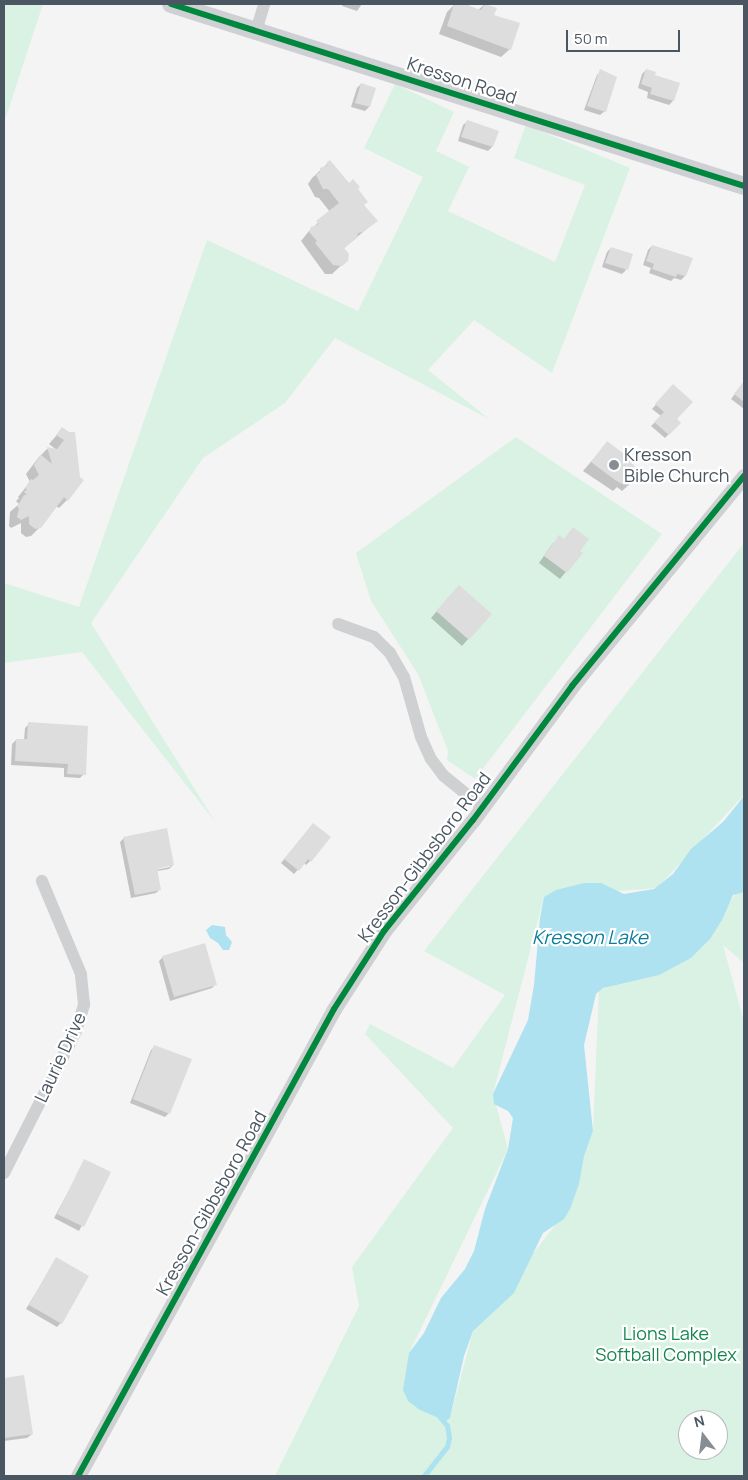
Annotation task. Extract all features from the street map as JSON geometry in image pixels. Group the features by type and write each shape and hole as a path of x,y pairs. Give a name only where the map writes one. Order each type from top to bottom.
{"main road":[{"name":"Kresson Road","path":"171,4 744,186"}],"street":[{"path":"256,30 264,4"},
{"name":"Kresson-Gibbsboro Road","path":"78,1476 347,988 384,931 482,807 572,686 744,476"},
{"path":"338,624 374,636 390,654 404,678 421,737 431,759 444,776 482,807"},
{"name":"Laurie Drive","path":"4,1173 76,1031 84,1004 82,974 42,881"}],"green space":[{"path":"4,4 43,4 4,123"},
{"path":"395,84 454,112 436,151 469,167 448,211 555,262 585,185 514,158 526,125 630,168 552,373 474,320 428,370 489,419 335,338 285,403 203,458 91,623 216,823 82,652 4,663 4,583 79,607 207,240 358,311 423,177 364,148"},
{"path":"516,437 662,534 475,779 447,760 448,751 418,674 371,601 356,553"},
{"name":"Lions Lake Softball Complex","path":"744,543 744,795 657,888 544,897 493,1094 508,1149 409,1353 450,1418 473,1331 556,1224 593,1131 599,990 691,958 736,893 744,891 744,963 723,945 744,1022 744,1476 275,1476 359,1306 352,1267 453,1128 365,1034 370,1024 453,1068 505,995 424,951"}],"water":[{"name":"Kresson Lake","path":"744,796 744,892 733,895 722,920 710,939 691,958 659,975 603,988 596,994 584,1045 593,1131 584,1156 579,1184 570,1209 564,1219 543,1233 514,1293 473,1331 464,1356 450,1418 446,1421 420,1410 408,1401 403,1390 409,1353 424,1333 441,1298 465,1269 474,1251 485,1209 508,1149 513,1118 508,1111 494,1104 493,1094 528,1020 544,897 556,890 584,883 601,883 624,894 654,889 673,874 691,849 723,822"},
{"path":"212,925 225,927 226,935 232,942 229,950 223,950 218,943 210,938 206,930"}],"building":[{"path":"454,4 470,4 469,6 481,10 485,4 497,8 494,15 520,23 511,50 447,26"},
{"path":"600,69 617,77 606,112 587,106"},
{"path":"646,69 656,72 655,75 680,83 674,101 650,94 652,88 641,84"},
{"path":"361,83 376,88 370,107 355,103"},
{"path":"467,120 499,131 493,147 461,137"},
{"path":"330,160 349,183 353,179 360,187 358,189 368,202 364,205 378,221 363,232 358,233 357,238 344,248 349,254 348,261 342,266 333,265 315,243 317,241 309,232 311,227 319,224 316,221 339,203 328,189 323,189 316,175 320,172 320,168 328,165 326,163"},
{"path":"652,245 693,258 686,276 677,274 676,277 652,269 654,264 646,261"},
{"path":"611,247 633,254 628,270 605,263"},
{"path":"744,381 744,402 734,394"},
{"path":"673,384 693,402 677,419 681,423 669,435 654,422 664,412 655,404"},
{"path":"62,427 69,432 75,432 80,477 84,480 68,501 64,497 41,528 35,529 29,524 29,516 21,520 17,517 19,508 17,507 24,495 27,495 24,492 27,489 25,488 31,479 33,480 39,475 34,465 41,455 52,464 47,447 57,449 64,440 56,435"},
{"name":"Kresson Bible Church","path":"607,441 632,460 630,462 636,467 632,472 638,476 632,484 626,479 622,484 591,462"},
{"path":"573,527 589,539 580,551 583,553 567,573 544,556 559,535 564,539"},
{"path":"459,585 492,614 469,640 436,611"},
{"path":"28,722 88,726 86,775 67,774 68,764 15,761 16,739 27,739"},
{"path":"313,823 331,837 311,862 308,859 299,871 284,859"},
{"path":"167,828 174,865 157,869 161,890 135,895 123,837"},
{"path":"205,943 217,985 174,997 162,956"},
{"path":"154,1045 192,1059 170,1114 133,1099"},
{"path":"84,1159 111,1172 84,1227 57,1214"},
{"path":"56,1257 89,1276 62,1324 29,1305"},
{"path":"24,1375 33,1434 4,1438 4,1378"}],"waterway":[{"path":"424,1476 447,1447 449,1438 447,1426 439,1416"}],"cycle path":[{"path":"171,4 744,186"},
{"path":"78,1476 334,1009 384,931 473,820 572,686 744,476"}],"place":[{"name":"Kresson Bible Church","path":"614,465"}]}
